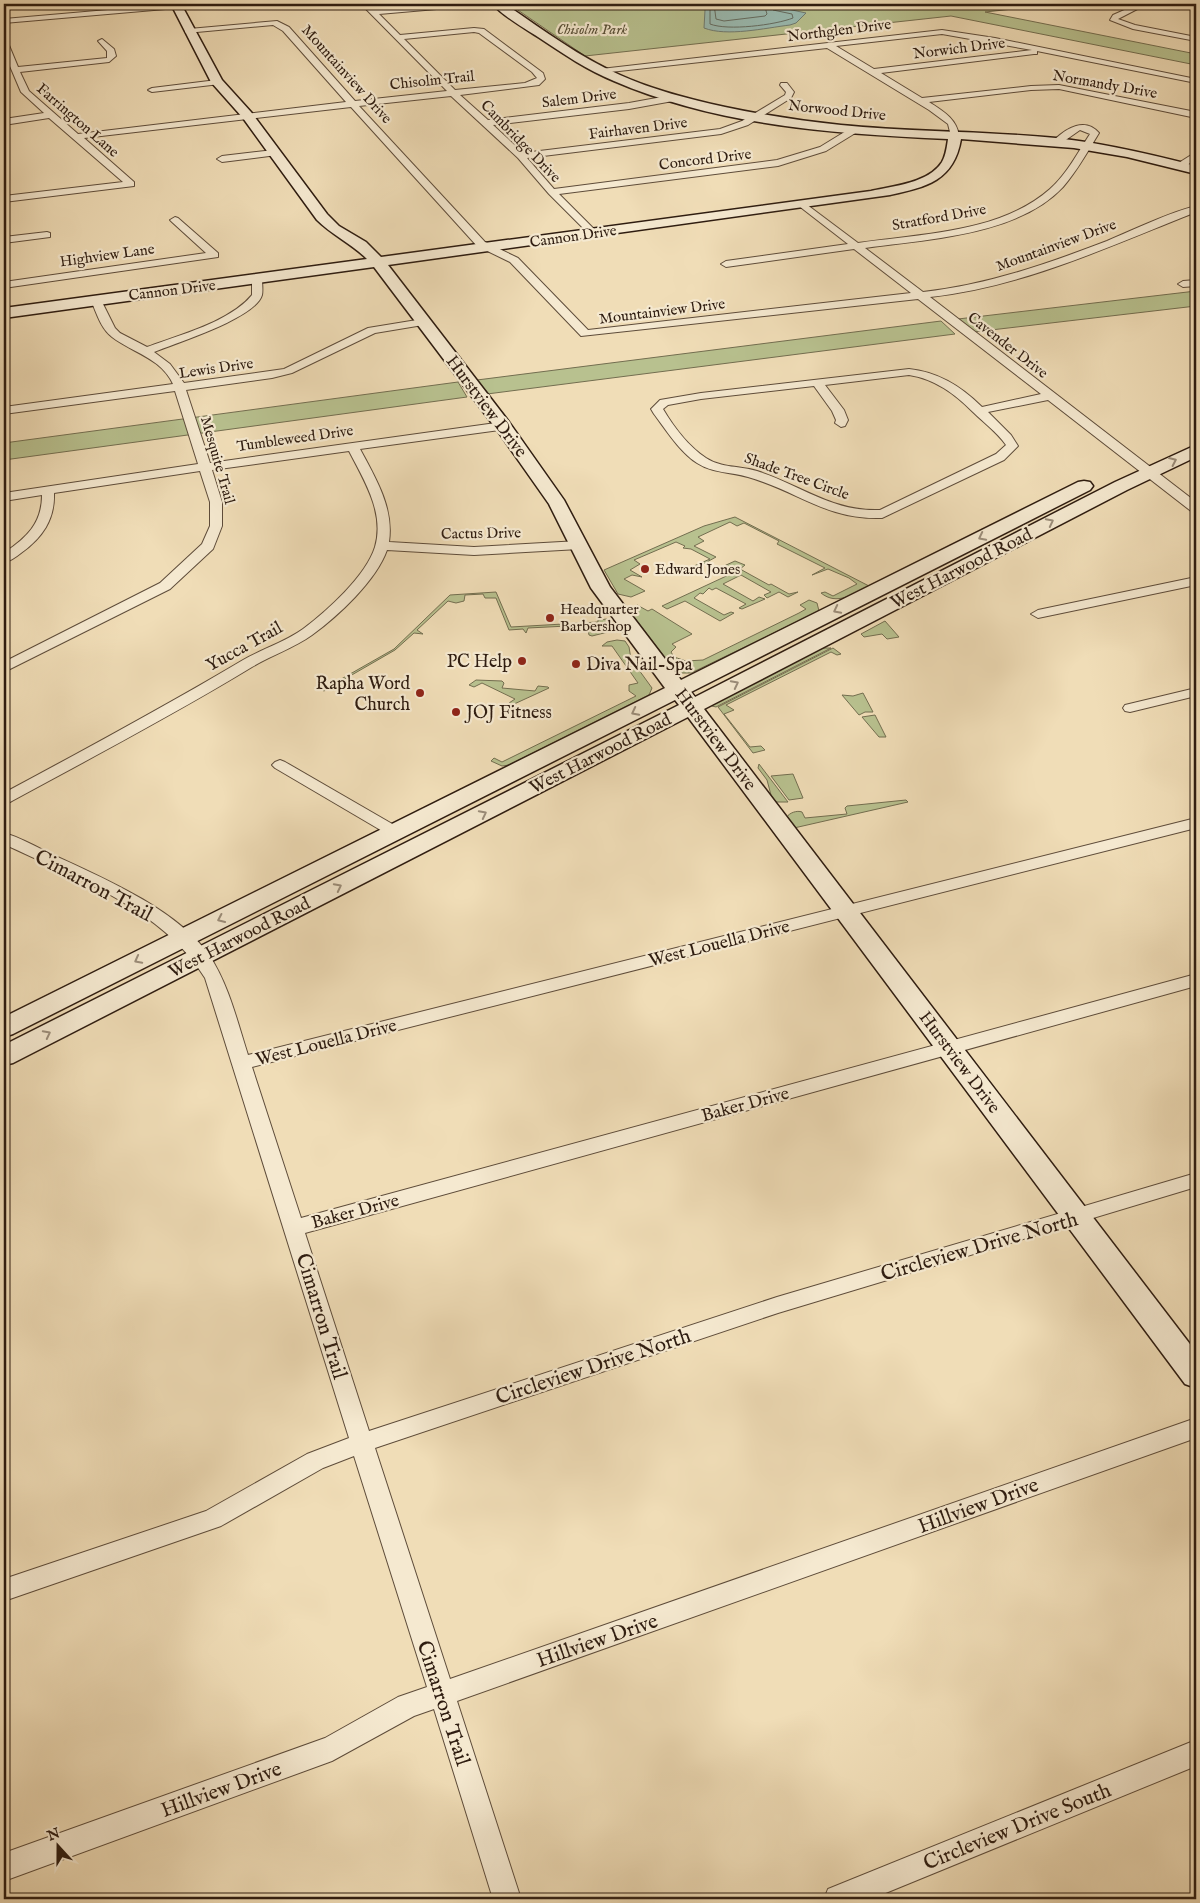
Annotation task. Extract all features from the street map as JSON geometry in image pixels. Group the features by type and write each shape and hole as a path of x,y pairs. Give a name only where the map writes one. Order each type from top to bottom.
{"street":[{"path":"4,22 200,4"},
{"name":"Cambridge Drive","path":"365,4 400,37 452,92 521,156 552,192 593,233"},
{"path":"374,12 471,4"},
{"name":"Norwood Drive","path":"498,4 576,57 601,71 635,86 673,98 755,116 854,130 1057,142 1133,154 1196,170"},
{"path":"1143,4 1116,17 1114,20 1133,27 1196,39"},
{"name":"Hurstview Drive","path":"176,5 217,82 247,115 328,224 361,244 378,262 503,426 558,504 601,588 1196,1376"},
{"name":"Mountainview Drive","path":"189,31 269,23 279,24 286,29 485,248 514,260 585,334 920,296 997,283 1196,209"},
{"name":"Chisolm Trail","path":"75,137 247,115 525,85 536,83 541,79 535,70 481,31 474,30 400,37"},
{"name":"Northglen Drive","path":"601,71 942,32 1049,50 1196,80"},
{"path":"16,70 109,60 112,56 111,52 102,41"},
{"name":"Farrington Lane","path":"4,43 25,92 131,184 4,199"},
{"path":"828,45 951,122 954,127 955,136"},
{"name":"Norwich Drive","path":"873,72 1049,50"},
{"path":"152,90 217,82"},
{"name":"Fairhaven Drive","path":"521,156 721,131 745,123 788,96 790,92 784,85"},
{"name":"Normandy Drive","path":"920,101 1031,88 1059,87 1196,115"},
{"name":"Salem Drive","path":"487,123 629,106 673,98"},
{"path":"4,122 50,115"},
{"path":"1057,142 1072,128 1085,127 1095,132 1086,146"},
{"name":"Concord Drive","path":"552,192 778,163 823,150 854,130"},
{"name":"Cannon Drive","path":"4,313 871,195 918,183 933,176 946,166 952,154 955,136"},
{"name":"Stratford Drive","path":"726,264 960,230 1012,216 1045,198 1057,188 1086,146"},
{"path":"222,158 274,153"},
{"path":"1180,166 1196,156"},
{"name":"Cavender Drive","path":"802,204 1196,508"},
{"name":"Highview Lane","path":"4,285 214,255 175,220"},
{"path":"4,240 47,235"},
{"path":"146,351 218,322 245,308 257,295 257,279"},
{"path":"1183,284 1196,283"},
{"name":"Mesquite Trail","path":"4,668 165,586 208,546 216,526 216,502 178,382 166,366 110,329 96,300"},
{"name":"Lewis Drive","path":"4,410 254,378 288,371 372,330 423,322"},
{"name":"Shade Tree Circle","path":"918,372 938,378 978,411 1007,438 1012,446 1011,449 1000,457 891,510 868,516 837,510 755,475 711,466 699,460 657,409 664,402 816,383 918,372"},
{"path":"816,383 838,410 842,420 841,423"},
{"path":"978,411 1050,396"},
{"name":"Tumbleweed Drive","path":"4,497 503,426"},
{"name":"West Harwood Road","path":"1143,467 1196,432"},
{"name":"Yucca Trail","path":"4,798 156,718 254,660 307,633 330,615 367,572 382,546 386,524 381,504 353,447"},
{"name":"West Harwood Road","path":"4,1056 201,957 1035,510 1143,467 1196,450"},
{"path":"4,559 32,539 45,521 50,505 48,491"},
{"name":"Cactus Drive","path":"382,546 474,551 579,545"},
{"path":"1038,614 1196,581"},
{"path":"1130,708 1196,692"},
{"name":"West Harwood Road","path":"4,1028 395,832 685,698"},
{"path":"280,765 395,832"},
{"name":"West Louella Drive","path":"241,1063 1196,822"},
{"name":"Cimarron Trail","path":"4,838 138,905 182,938 201,957 214,978 361,1444 508,1899"},
{"name":"Baker Drive","path":"294,1228 1196,980"},
{"name":"Circleview Drive North","path":"4,1590 213,1519 315,1461 361,1444 777,1304 1077,1218 1196,1180"},
{"name":"Hillview Drive","path":"4,1867 332,1748 407,1706 1196,1428"},
{"name":"Circleview Drive South","path":"838,1899 1196,1753"}],"green space":[{"name":"Chisolm Park","path":"509,4 1060,4 985,12 1196,54 1196,65 951,16 585,56"},
{"path":"1196,291 1196,306 974,332 958,319"},
{"path":"941,321 955,334 487,394 477,380"},
{"path":"458,382 467,397 4,460 4,443"},
{"path":"735,517 869,586 839,599 827,597 821,593 825,592 833,596 857,584 849,578 828,569 812,575 825,568 777,544 779,541 744,523 737,526 730,522 698,537 704,541 694,546 716,557 696,568 694,566 710,559 691,549 683,548 685,546 676,542 634,560 640,564 630,570 642,577 632,575 624,579 645,591 631,597 618,594 604,570 704,526"},
{"path":"735,561 745,565 740,569 769,585 771,584 789,594 798,592 788,597 779,592 767,598 764,595 771,592 741,575 723,584 753,601 759,597 765,599 742,609 739,608 746,604 716,588 712,590 709,588 703,594 700,593 694,598 724,615 731,612 734,613 720,621 685,601 667,609 662,606 735,572 724,566"},
{"path":"496,592 511,627 598,622 598,620 607,619 611,621 616,630 592,636 589,635 587,625 528,628 526,633 523,629 509,630 496,598 485,598 483,594 465,595 464,601 456,603 448,601 417,630 423,634 414,633 395,650 324,691 322,690 394,649 450,595"},
{"path":"809,600 817,603 819,611 691,673 682,673 673,668 630,612 637,605 648,611 652,609 692,634 672,644 676,647 671,652 674,657 686,661 703,660 799,613 806,609 800,605"},
{"path":"885,621 899,637 887,639 882,634 864,637 861,634"},
{"path":"625,641 629,647 631,659 652,688 649,695 509,765 502,766 491,761 494,758 502,762 636,696 629,691 629,685 638,683 612,646 602,646 607,642"},
{"path":"822,648 831,648 716,707 712,706 714,703"},
{"path":"833,648 841,654 837,655 831,652 726,705 734,710 724,714 750,747 761,746 765,750 753,753 718,707"},
{"path":"476,680 502,681 504,683 502,688 535,691 538,686 549,688 512,705 509,703 515,699 482,683 474,687 469,685"},
{"path":"863,693 873,712 865,712 859,715 842,695 853,696"},
{"path":"875,715 886,737 879,737 862,717"},
{"path":"759,764 788,802 775,802 767,780 758,768"},
{"path":"793,774 803,798 789,800 771,776"},
{"path":"906,800 908,802 794,828 787,817 791,813 798,811 802,812 805,818 847,814 845,808 847,806"}],"water":[{"path":"702,4 764,4 806,13 796,23 790,25 724,32 704,28 705,10"}],"place":[{"name":"Edward Jones","path":"645,569"},
{"name":"Headquarter Barbershop","path":"550,618"},
{"name":"PC Help","path":"522,661"},
{"name":"Diva Nail-Spa","path":"576,664"},
{"name":"Rapha Word Church","path":"420,693"},
{"name":"JOJ Fitness","path":"456,712"}]}
